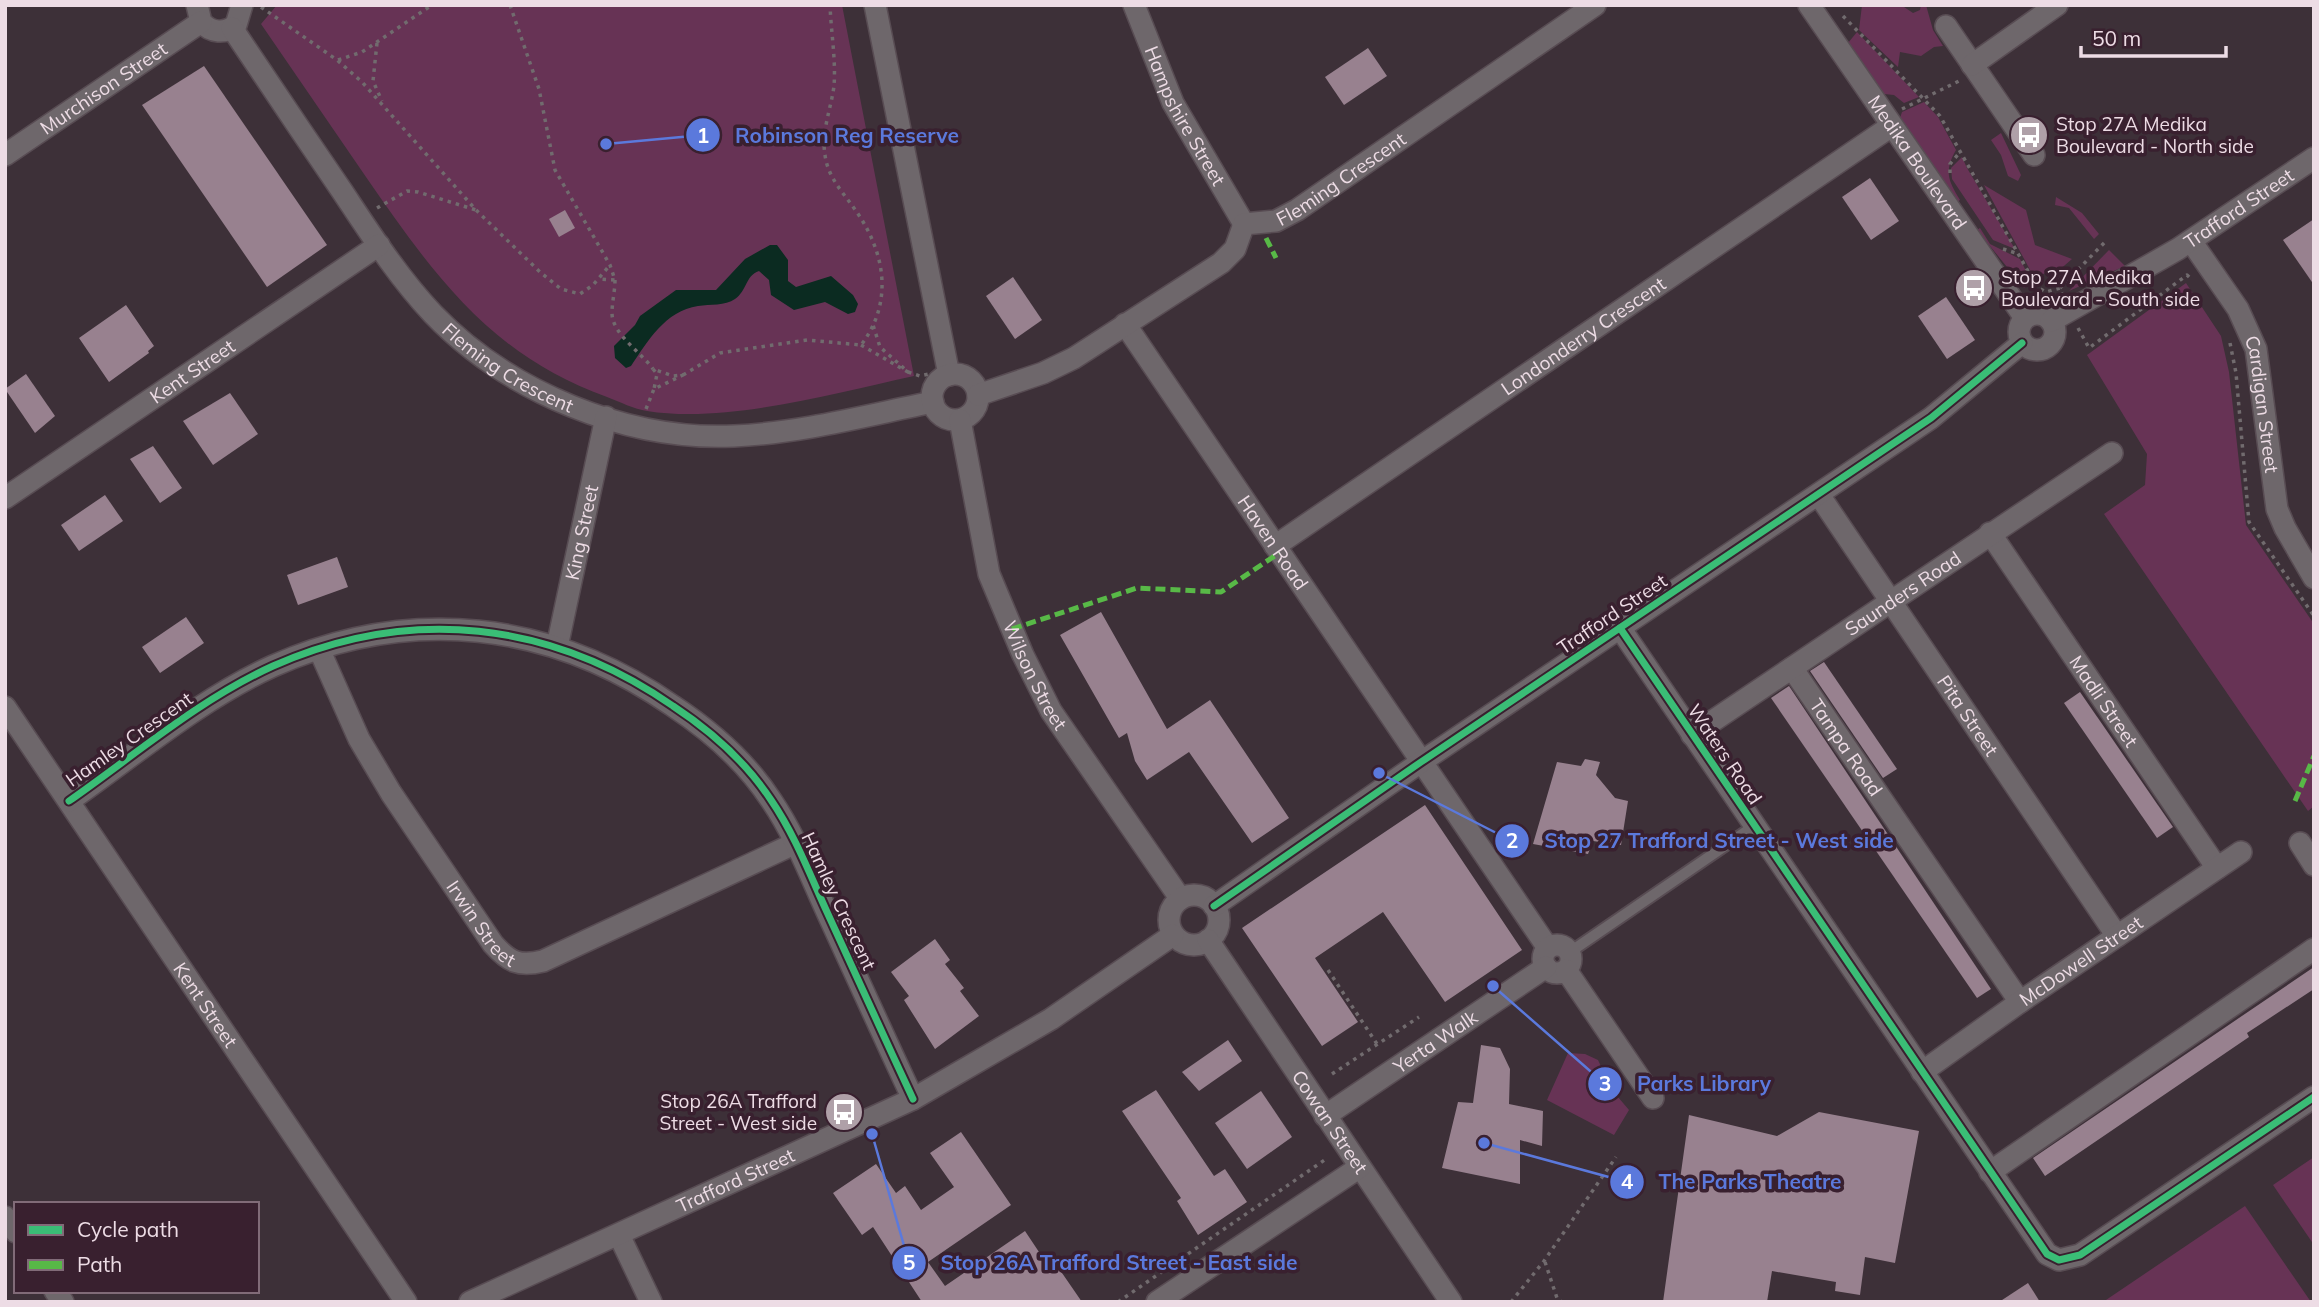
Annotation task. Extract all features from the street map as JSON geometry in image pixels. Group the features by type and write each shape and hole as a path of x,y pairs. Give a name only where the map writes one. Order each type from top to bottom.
{"street":[{"path":"199,13 216,31 232,28 240,20 243,5"},
{"path":"875,5 942,374 937,382 933,402 940,414 960,420 976,408 976,387 964,376 942,374"},
{"name":"Hampshire Street","path":"1135,5 1172,103 1244,224"},
{"name":"Fleming Crescent","path":"1244,224 1276,220 1297,210 1595,5"},
{"name":"Medika Boulevard","path":"1809,5 1890,127 2025,318"},
{"path":"1969,71 2057,5"},
{"name":"Murchison Street","path":"5,155 199,13"},
{"path":"1946,26 1969,71 2034,155"},
{"name":"Fleming Crescent","path":"232,28 379,245 434,315 472,348 523,383 582,410 641,428 687,435 734,436 785,431 933,402"},
{"name":"Londonderry Crescent","path":"1275,546 1890,127"},
{"name":"Trafford Street","path":"2051,321 2191,241 2314,158"},
{"path":"978,394 1043,373 1074,358 1221,262 1235,249 1244,224"},
{"name":"Cardigan Street","path":"2191,241 2238,309 2256,349 2277,509 2291,540 2314,578"},
{"name":"Kent Street","path":"5,498 379,245"},
{"path":"2035,314 2051,321 2055,338 2048,347 2030,350 2022,343 2018,333 2025,318 2035,314"},
{"name":"Haven Road","path":"1125,324 1421,762 1653,1098"},
{"name":"Trafford Street","path":"1214,906 1421,762 1931,418 2022,343"},
{"name":"King Street","path":"557,646 606,417"},
{"name":"Wilson Street","path":"960,420 989,574 1023,655 1051,711 1180,898"},
{"name":"Saunders Road","path":"1692,735 2112,453"},
{"name":"Pita Street","path":"1819,495 2117,936"},
{"name":"Madli Street","path":"1990,533 2217,868"},
{"name":"Hamley Crescent","path":"69,801 221,694 273,666 351,638 392,631 450,628 505,634 557,646 609,667 692,719 738,759 771,800 796,843 913,1099"},
{"name":"Waters Road","path":"1620,628 2047,1254 2059,1260 2068,1260 2105,1239 2314,1097"},
{"name":"Irwin Street","path":"319,649 359,739 391,793 493,944 508,960 524,966 543,961 796,843"},
{"name":"Tampa Road","path":"1792,668 2020,1002"},
{"name":"Kent Street","path":"5,707 406,1302"},
{"path":"2300,844 2314,864"},
{"name":"McDowell Street","path":"1922,1072 2241,852"},
{"path":"1195,895 1214,906 1217,928 1208,940 1201,944 1186,944 1173,934 1168,919 1170,911 1180,898 1195,895"},
{"name":"Trafford Street","path":"470,1302 913,1099 1051,1019 1173,934"},
{"name":"Cowan Street","path":"1208,940 1451,1302"},
{"path":"1990,1172 2314,949"},
{"name":"Yerta Walk","path":"1325,1116 1557,959"},
{"path":"1157,1302 1360,1167"},
{"path":"619,1235 651,1302"}],"lane":[{"name":"Yerta Walk","path":"1557,959 1754,826"}],"path":[{"path":"260,5 265,12 283,21 337,60 383,103 476,210 561,289 580,294 610,265"},
{"path":"337,60 377,43 432,5"},
{"path":"510,5 539,89 555,170 610,265 615,280 611,316 617,334 640,352 657,374 641,428"},
{"path":"830,5 834,85 825,130 824,153 830,173 871,235 884,280 881,302 861,345"},
{"path":"1836,5 1940,116 2011,236 2034,282"},
{"path":"377,43 373,81 383,103"},
{"path":"1923,98 1969,71"},
{"path":"361,219 407,191 476,210"},
{"path":"2060,288 2106,242"},
{"path":"2089,348 2187,275 2195,285"},
{"path":"598,279 615,280"},
{"path":"873,324 880,347 908,372"},
{"path":"2228,338 2236,373 2249,522 2314,616"},
{"path":"654,389 720,353 807,340 861,345 908,372 920,376 942,374"},
{"path":"653,369 673,376 683,375"},
{"path":"1328,970 1377,1045"},
{"path":"1332,1074 1419,1017"},
{"path":"1511,1302 1544,1261 1616,1157"},
{"path":"1118,1302 1326,1159"},
{"path":"1544,1261 1557,1298 1562,1302"}],"shaded area":[{"path":"277,5 842,5 914,376 781,405 678,414 632,407 566,380 497,335 441,279 416,247 261,24"},
{"path":"1862,5 1901,5 1913,13 1920,10 1921,5 1926,5 1933,30 1943,46 1934,47 1921,56 1900,52 1898,67 1859,30"},
{"path":"1857,32 1919,97 1904,103 1894,95 1884,94 1848,43"},
{"path":"1924,102 1938,117 1956,150 1949,175 1960,200 1957,202 1900,118 1902,112"},
{"path":"2001,133 2021,175 2018,181 2008,176 2001,155 1991,140"},
{"path":"1962,157 2015,249 1993,240 1952,179 1951,168"},
{"path":"1984,185 2026,210 2035,245 2072,259 2050,278 2045,273 2035,279"},
{"path":"2056,197 2082,213 2099,234 2094,239 2069,208 2055,205"},
{"path":"1980,228 1990,244 2020,259 2032,283 2024,288 1977,230"},
{"path":"770,245 777,245 788,260 788,281 796,287 831,276 853,295 858,304 855,312 848,314 825,302 794,310 771,295 769,280 759,271 751,276 739,296 731,301 698,306 676,314 658,328 631,366 626,368 615,358 614,346 635,325 640,316 676,290 716,290 745,259"},
{"path":"2109,250 2125,266 2069,291"},
{"path":"2186,283 2221,336 2229,372 2246,525 2314,624 2314,806 2308,811 2104,514 2145,485 2147,454 2087,355"},
{"path":"1568,1053 1585,1054 1598,1060 1612,1090 1629,1110 1614,1135 1547,1100"},
{"path":"2314,1157 2314,1245 2273,1185"},
{"path":"2245,1206 2311,1302 2103,1302"}],"building":[{"path":"1368,48 1387,76 1344,105 1325,77"},
{"path":"204,66 327,245 267,287 142,105"},
{"path":"1870,178 1899,221 1871,240 1842,197"},
{"path":"565,210 575,228 559,237 549,219"},
{"path":"2314,219 2314,285 2283,240"},
{"path":"1013,277 1042,320 1015,339 986,296"},
{"path":"1946,297 1975,340 1947,359 1918,316"},
{"path":"126,305 154,346 149,353 109,382 79,338"},
{"path":"26,374 55,416 35,433 5,389"},
{"path":"230,393 258,434 213,465 183,421"},
{"path":"153,446 182,488 160,503 130,459"},
{"path":"105,495 123,521 79,551 61,525"},
{"path":"337,557 348,587 298,605 287,575"},
{"path":"1101,612 1167,729 1210,700 1289,818 1252,843 1189,752 1147,780 1135,761 1127,733 1119,738 1060,635"},
{"path":"186,617 204,643 160,673 142,647"},
{"path":"1824,662 1897,769 1883,778 1810,671"},
{"path":"1789,686 1991,989 1977,998 1771,698"},
{"path":"2080,692 2173,827 2157,838 2064,703"},
{"path":"1585,759 1600,762 1596,775 1615,798 1628,801 1621,845 1593,841 1588,854 1533,844 1557,762 1581,766"},
{"path":"1425,805 1522,950 1445,1002 1383,912 1315,958 1358,1022 1322,1046 1242,928"},
{"path":"935,939 950,960 945,964 964,988 960,991 979,1016 935,1049 904,1000 909,996 891,972"},
{"path":"2314,967 2314,989 2247,1033 2249,1037 2045,1176 2033,1158"},
{"path":"1228,1040 1242,1061 1199,1091 1182,1072"},
{"path":"1481,1045 1500,1048 1510,1069 1509,1104 1543,1111 1542,1146 1520,1140 1520,1184 1442,1168 1458,1102 1473,1103"},
{"path":"1156,1090 1214,1176 1225,1169 1247,1202 1198,1235 1177,1201 1181,1198 1122,1111"},
{"path":"1261,1091 1292,1137 1247,1169 1215,1123"},
{"path":"1819,1112 1919,1131 1895,1263 1865,1257 1860,1295 1835,1291 1836,1282 1772,1271 1767,1302 1663,1302 1689,1115 1777,1136"},
{"path":"961,1132 1011,1205 928,1262 945,1286 1025,1231 1045,1261 1051,1257 1082,1302 922,1302 873,1227 862,1235 833,1193 876,1164 896,1193 905,1186 921,1210 954,1187 930,1153"},
{"path":"2028,1283 2040,1302 1999,1302"}],"marked path":[{"path":"1266,238 1276,258"},
{"path":"1012,629 1137,588 1221,592 1279,553"},
{"path":"2295,801 2314,756"}],"cycle path":[{"path":"1214,906 1421,762 1931,418 2022,343"},
{"path":"1620,628 2047,1254 2059,1260 2080,1255 2314,1097"},
{"path":"69,801 194,711 246,679 325,647 376,635 428,629 479,631 529,640 578,655 626,677 687,716 727,748 761,786 795,841 913,1099"}],"place":[{"name":"Stop 27A Medika Boulevard - North side","path":"2029,135"},
{"name":"Robinson Reg Reserve","path":"606,144"},
{"name":"Stop 27A Medika Boulevard - South side","path":"1974,288"},
{"name":"Stop 27 Trafford Street - West side","path":"1379,773"},
{"name":"Parks Library","path":"1493,986"},
{"name":"Stop 26A Trafford Street - West side","path":"844,1112"},
{"name":"Stop 26A Trafford Street - East side","path":"872,1134"},
{"name":"The Parks Theatre","path":"1484,1143"}]}
